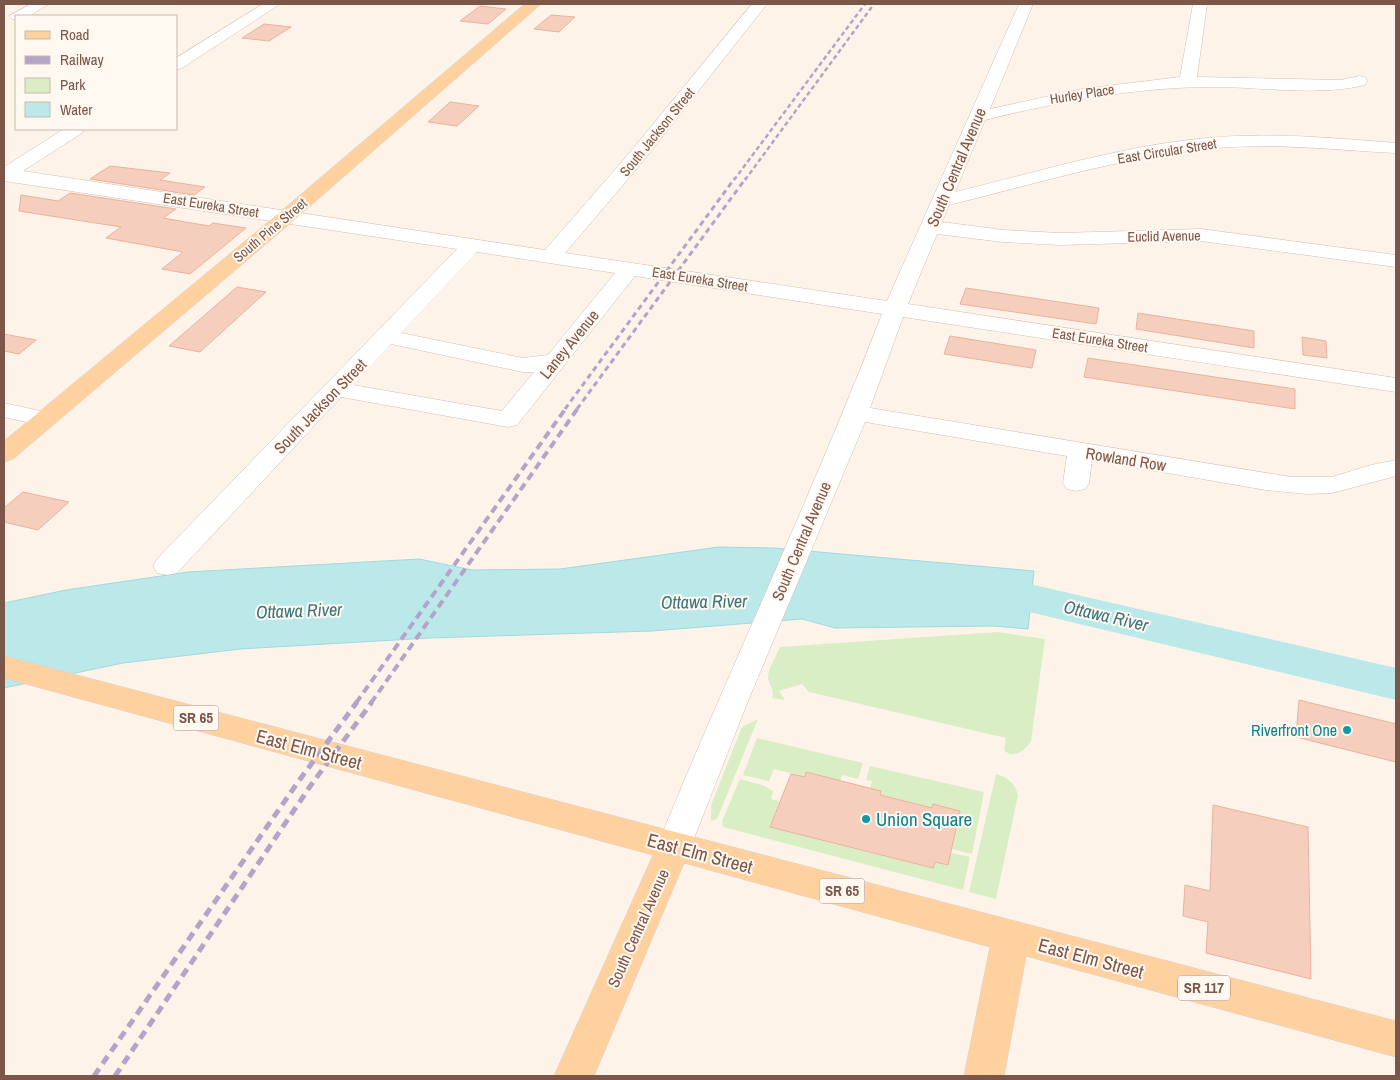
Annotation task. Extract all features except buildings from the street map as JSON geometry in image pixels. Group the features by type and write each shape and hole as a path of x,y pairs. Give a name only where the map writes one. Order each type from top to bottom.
{"main road":[{"name":"South Pine Street","path":"4,454 286,217 534,4"},
{"name":"East Elm Street","path":"4,667 1396,1039"},
{"name":"South Central Avenue","path":"574,1076 674,846"},
{"path":"984,1076 1011,936"}],"street":[{"path":"19,15 42,4"},
{"path":"178,64 273,4"},
{"name":"South Jackson Street","path":"550,257 634,161 760,4"},
{"name":"South Central Avenue","path":"674,846 732,701 856,413 895,309 1026,4"},
{"path":"1188,82 1200,4"},
{"name":"Hurley Place","path":"977,117 1057,97 1130,87 1188,82 1341,85 1359,81"},
{"path":"4,174 74,130"},
{"name":"East Circular Street","path":"942,201 1132,154 1206,143 1282,140 1396,148"},
{"name":"East Eureka Street","path":"4,174 1396,385"},
{"name":"Euclid Avenue","path":"930,227 1003,236 1060,239 1175,235 1210,236 1396,261"},
{"name":"South Jackson Street","path":"167,566 472,245"},
{"name":"Laney Avenue","path":"337,389 508,420 629,269"},
{"path":"388,335 394,338 523,365 555,361"},
{"path":"4,410 45,419"},
{"name":"Rowland Row","path":"856,413 1304,486 1333,485 1370,472 1396,468"},
{"path":"1076,483 1081,451"}],"green space":[{"path":"998,632 1045,639 1031,741 1019,753 1011,754 1004,750 1006,738 809,692 802,684 779,691 785,700 772,698 773,693 768,674 780,647"},
{"path":"758,719 717,819 711,821 711,805 742,727"},
{"path":"757,738 863,763 858,779 842,775 840,781 806,773 805,777 774,769 769,781 743,775"},
{"path":"870,766 984,792 972,854 952,849 960,811 934,804 932,808 880,795 881,791 870,788 872,781 866,780"},
{"path":"996,774 1010,781 1018,795 996,899 969,892"},
{"path":"740,779 765,786 773,791 771,799 779,801 771,827 801,835 825,837 824,841 879,855 881,851 906,861 933,868 935,862 951,853 970,857 963,890 723,827 722,821"}],"water":[{"path":"719,547 774,548 1034,571 1028,629 993,626 835,628 802,619 652,631 430,638 240,649 123,663 4,688 4,603 66,590 188,572 419,559 472,570 560,569"}],"waterway":[{"name":"Ottawa River","path":"979,596 1021,596 1396,684"}],"railway":[{"path":"734,180 865,4"},
{"path":"745,180 874,4"},
{"path":"565,409 735,178"},
{"path":"577,409 746,178"},
{"path":"356,703 566,408"},
{"path":"371,703 578,408"},
{"path":"94,1076 298,782 357,702"},
{"path":"115,1076 311,785 372,702"}],"place":[{"name":"Riverfront One","path":"1347,730"},
{"name":"Union Square","path":"866,819"}]}
